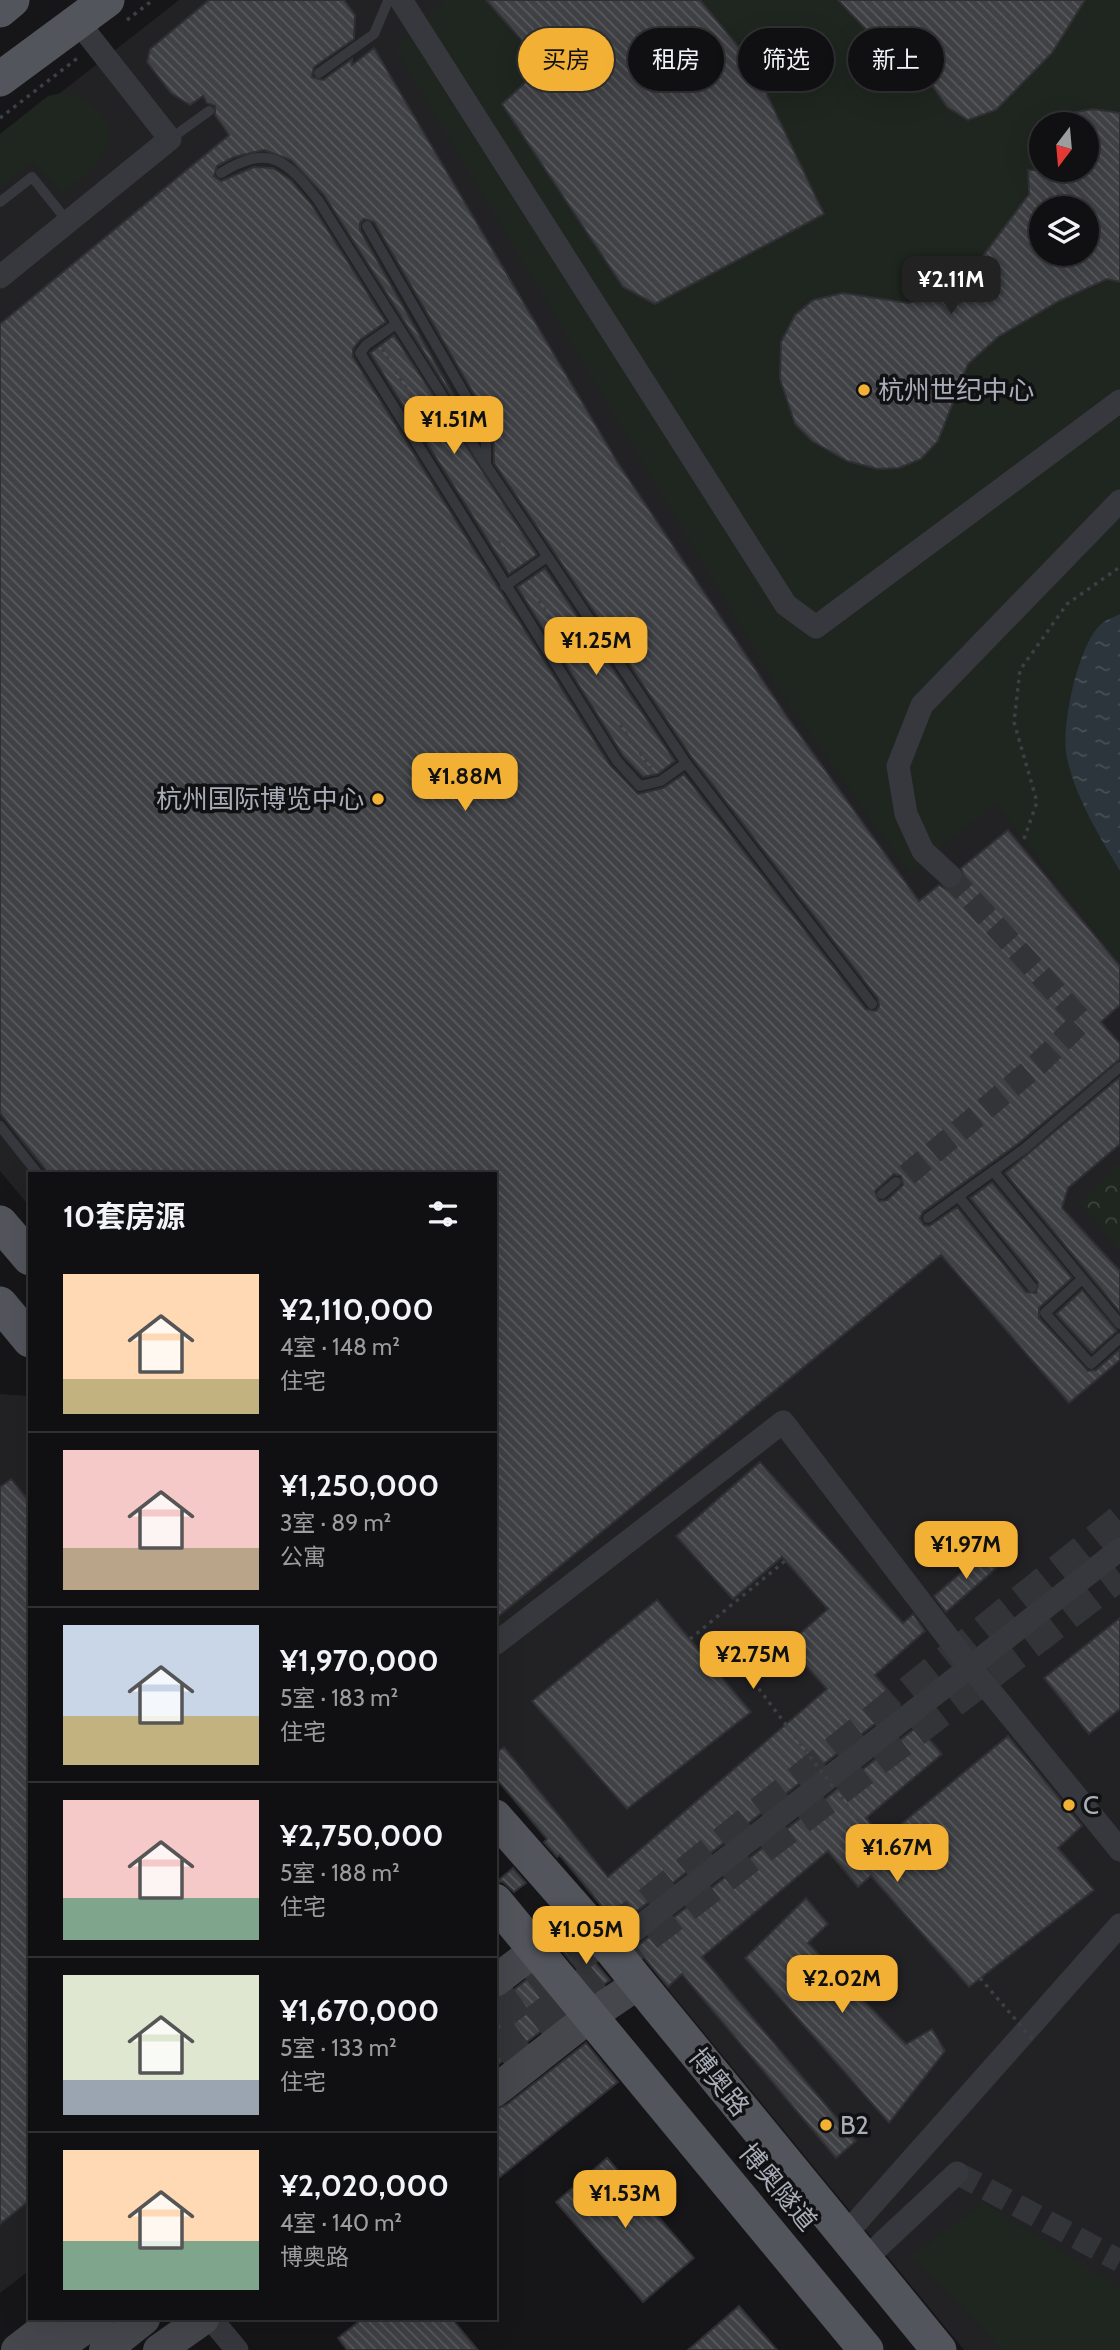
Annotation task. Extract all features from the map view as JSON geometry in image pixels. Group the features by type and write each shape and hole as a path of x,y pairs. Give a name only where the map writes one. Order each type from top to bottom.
{"main road":[{"path":"0,9 12,0"},
{"path":"0,79 86,33 107,0"},
{"path":"0,1223 28,1256"},
{"name":"博奥路","path":"497,1819 611,1949 630,1990 855,2247 939,2350"},
{"path":"497,1903 866,2350"},
{"path":"497,1979 580,1916"},
{"name":"博奥隧道","path":"580,1916 630,1990 914,2350"},
{"path":"497,2089 589,2017 630,1990"},
{"name":"博奥隧道","path":"757,2219 876,2330 892,2350"},
{"path":"18,2350 56,2320"},
{"path":"54,2350 97,2320"},
{"path":"105,2350 143,2320"},
{"path":"159,2350 201,2320"}],"street":[{"path":"401,0 786,605 816,627 1120,401"},
{"path":"3,269 68,222 170,139 86,33"},
{"path":"950,876 923,851 906,814 898,766 922,705 1120,501"},
{"path":"497,1642 783,1422 969,1665 1120,1850"},
{"path":"611,1949 1120,1549"},
{"path":"855,2247 1120,1925"},
{"path":"855,2247 957,2173"},
{"path":"212,2320 237,2350"}],"lane":[{"path":"319,73 374,34 388,1 391,0"},
{"path":"170,139 209,111"},
{"path":"221,173 244,159 274,158 298,175 318,200 486,465 686,763 872,1004"},
{"path":"0,202 32,177 68,222"},
{"path":"367,226 486,431 486,465"},
{"path":"396,324 375,338 360,353 617,761 640,786 661,781 686,763"},
{"path":"505,586 547,557"},
{"path":"928,1218 993,1171 1120,1068"},
{"path":"0,1126 36,1172"},
{"path":"993,1171 1120,1324"},
{"path":"882,1194 896,1182"},
{"path":"958,1196 1032,1287"},
{"path":"1082,1279 1045,1313 1091,1364 1120,1338"}],"path":[{"path":"0,118 86,33 153,0"},
{"path":"375,338 428,423"},
{"path":"490,531 523,574 566,645"},
{"path":"1024,839 1037,803 1014,722 1020,670 1067,604 1120,567"},
{"path":"620,725 661,781"},
{"path":"690,1639 785,1561"},
{"path":"704,1656 722,1640 891,1865"},
{"path":"980,1978 1034,2041"}],"shaded area":[{"path":"179,0 1120,0 1120,2350 964,2350 497,1780 497,1172 28,1172 28,1205 0,1171 0,140"},
{"path":"0,1394 28,1396 28,2272 0,2293"}],"green space":[{"name":"杭州世纪中心","path":"445,0 1120,0 1120,614 1100,624 1079,798 1120,871 1120,964 996,804 909,873 779,690 395,48"},
{"path":"65,92 91,104 106,122 109,132 103,156 87,176 62,193 32,162 0,187 0,134 48,96"},
{"path":"1120,1162 1120,1250 1081,1204"},
{"path":"983,2202 1120,2288 1120,2350 1002,2350 913,2256"}],"water":[{"path":"1120,614 1120,871 1082,802 1071,773 1067,758 1066,728 1073,688 1085,649 1101,624"}],"building":[{"name":"杭州国际博览中心","path":"209,0 344,0 355,15 354,39 314,67 312,77 323,80 352,59 352,65 374,48 618,463 788,718 919,901 939,885 948,890 960,886 964,878 961,868 1008,830 1120,966 1120,1005 1101,1022 1120,1044 1120,1059 1019,1143 923,1212 920,1218 924,1225 929,1226 957,1207 1026,1292 1036,1293 1038,1282 970,1198 992,1182 1072,1278 1039,1308 1039,1318 1088,1371 1096,1370 1120,1349 1120,1360 1069,1403 941,1255 497,1617 497,1172 47,1172 0,1113 0,324 229,135 215,115 215,106 207,103 203,96 190,105 171,93 147,62 150,49","holes":["264,150 291,160 324,195 478,438 360,230 360,223 364,219 374,222 493,427 494,463 692,758 878,999 879,1006 876,1011 866,1009 684,774 663,788 638,794 610,765 353,357 353,349 360,340 386,322 312,205 291,180 273,168 254,167 221,181 214,176 217,166 234,157","894,1174 901,1176 903,1185 887,1200 879,1201 875,1191"]},
{"path":"486,0 700,0 723,28 628,28 628,91 724,91 724,29 738,46 738,91 765,91 824,214 655,304 623,287 502,104 518,89 614,91 614,28 518,28 518,36"},
{"path":"838,0 1085,0 1052,53 996,110 968,120 947,107 936,91 944,91 944,28 865,28"},
{"path":"1093,109 1120,113 1120,282 1107,279 1059,301 998,337 968,364 938,441 921,459 899,468 878,469 847,461 812,441 795,424 780,379 781,342 795,315 813,300 843,293 908,303 942,292 971,272 1029,194 1028,170 1029,182 1099,182 1099,112 1077,112"},
{"path":"394,335 537,555 509,574 370,353"},
{"path":"545,568 675,761 658,774 643,777 623,756 517,587"},
{"path":"1120,1077 1120,1144 1068,1188 1062,1208 1120,1271 1120,1312 1005,1173"},
{"path":"1082,1290 1117,1331 1092,1353 1056,1314"},
{"path":"760,1462 903,1623 913,1614 925,1631 875,1675 900,1704 618,1926 560,1855 557,1857 544,1842 547,1839 497,1779 497,1752 504,1747 608,1877 827,1689 787,1645 828,1609 782,1557 733,1599 676,1536"},
{"path":"11,1479 28,1500 28,2202 0,2224 0,1487"},
{"path":"986,1551 1000,1565 946,1612 934,1596"},
{"path":"657,1600 751,1712 627,1809 532,1701"},
{"path":"1120,1618 1120,1709 1089,1734 1044,1678"},
{"path":"918,1726 942,1754 866,1818 883,1839 1008,1736 1082,1826 1058,1848 1094,1890 969,1987 871,1876 858,1887 828,1851 702,1957 856,2141 836,2158 682,1974 668,1987 636,1947"},
{"path":"513,1868 526,1883 514,1892 503,1882 497,1881"},
{"path":"806,1898 828,1924 808,1943 906,2044 932,2029 945,2051 889,2123 745,1958"},
{"path":"577,1941 610,1980 595,1991 563,1952"},
{"path":"531,1976 563,2014 497,2065 497,1998 506,1996"},
{"path":"586,2043 618,2082 497,2179 497,2108 506,2105"},
{"path":"607,2158 694,2258 643,2302 556,2202"},
{"path":"739,2306 777,2350 688,2350"},
{"path":"361,2320 453,2320 478,2350 347,2350 338,2338"}],"tunnel":[{"path":"907,1175 1038,1064 1082,1021 950,876"},
{"path":"497,2017 630,1918 1120,1521"},
{"path":"497,2050 1120,1574"},
{"path":"957,2173 1120,2261"}],"place":[{"name":"杭州世纪中心","path":"864,390"},
{"name":"杭州国际博览中心","path":"378,799"},
{"name":"C","path":"1069,1805"},
{"name":"B2","path":"826,2125"}]}
